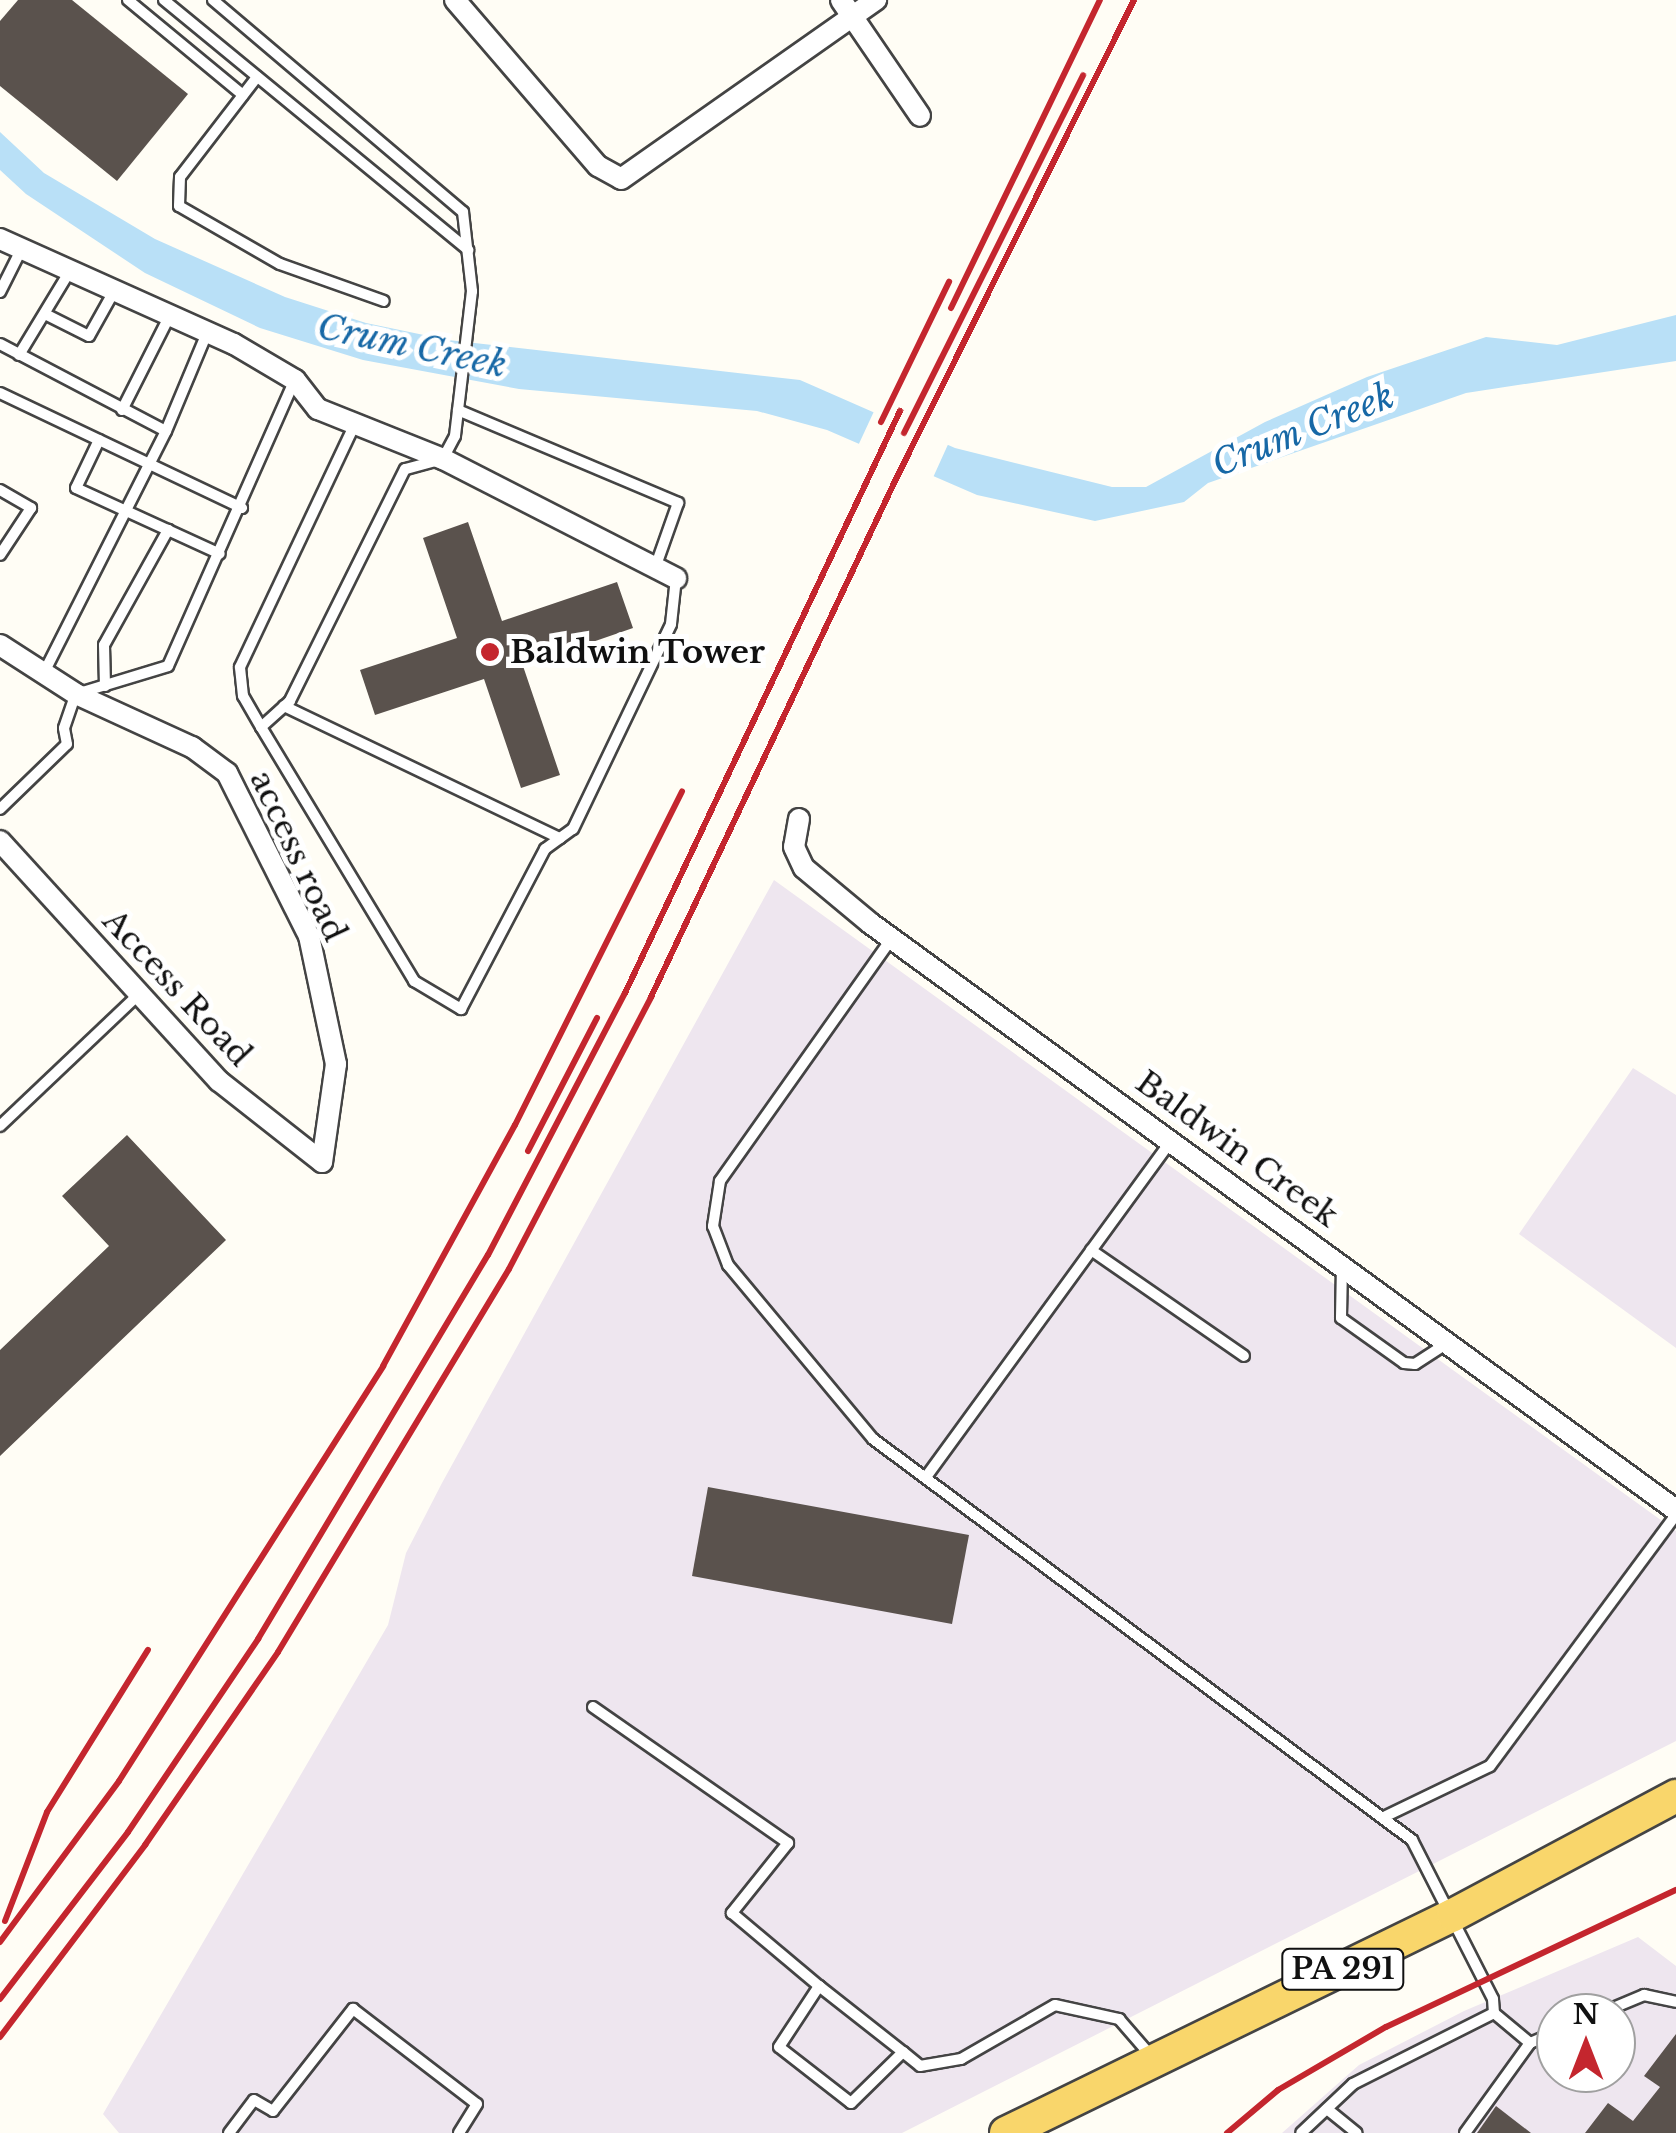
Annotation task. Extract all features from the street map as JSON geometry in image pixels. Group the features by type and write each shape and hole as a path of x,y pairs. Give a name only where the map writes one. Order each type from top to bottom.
{"main road":[{"name":"PA 291","path":"1006,2133 1453,1915 1676,1796"}],"street":[{"path":"455,0 598,166 621,178 847,8 876,0"},
{"path":"847,8 920,116"},
{"path":"0,239 68,274 207,333 294,380 318,409 444,459 676,578"},
{"name":"access road","path":"0,645 76,694 192,747 228,772 309,936 336,1064 322,1162"},
{"name":"Baldwin Creek","path":"799,819 794,847 804,868 892,938 1172,1139 1676,1512"},
{"name":"Access Road","path":"0,841 219,1081 322,1162"}],"lane":[{"path":"128,0 243,95"},
{"path":"164,0 468,250"},
{"path":"214,0 458,203 472,292 458,410 444,459 404,469 284,706 260,726"},
{"path":"257,77 180,176 179,206 280,264 384,302"},
{"path":"0,292 20,252"},
{"path":"19,355 68,274"},
{"path":"45,314 90,336 114,293"},
{"path":"122,410 169,317"},
{"path":"43,673 128,512 207,333"},
{"path":"0,344 166,432"},
{"path":"0,809 67,744 64,728 76,694 168,666 242,508 294,380"},
{"path":"0,393 242,508"},
{"path":"458,410 678,503 655,568"},
{"path":"355,424 240,667 243,696 414,981 461,1009 545,849 573,829 671,624 676,578"},
{"path":"100,440 76,488 220,554"},
{"path":"0,490 31,508 0,555"},
{"path":"105,686 104,645 168,530"},
{"path":"284,706 560,838"},
{"path":"892,938 720,1181 712,1208 728,1266 850,1416 926,1477 1386,1816 1412,1840 1453,1915 1494,2013 1530,2044"},
{"path":"0,1126 139,994"},
{"path":"926,1477 1172,1139"},
{"path":"1091,1250 1244,1356"},
{"path":"1342,1264 1342,1318 1404,1363 1415,1364 1449,1342"},
{"path":"1386,1816 1490,1766 1676,1512"},
{"path":"593,1707 788,1843 732,1912 920,2066 961,2059 1056,2005 1119,2020 1155,2060"},
{"path":"820,1986 778,2047 851,2103 903,2052"},
{"path":"1636,1998 1644,1995 1676,2002"},
{"path":"229,2133 254,2100 273,2111 353,2009 477,2104 459,2133"},
{"path":"1300,2133 1326,2109 1408,2052 1494,2013"},
{"path":"1464,2133 1530,2044 1536,2041"},
{"path":"1326,2109 1357,2133"}],"shaded area":[{"path":"774,880 1676,1531 1676,1741 902,2133 119,2133 103,2114 388,1625 406,1553 442,1483"},
{"path":"1633,1068 1676,1095 1676,1348 1519,1234"},
{"path":"1638,1937 1676,1966 1676,2133 1282,2133 1359,2065 1464,2011"}],"water":[{"name":"Crum Creek","path":"0,132 44,173 155,239 285,297 366,323 448,340 800,380 955,448 1112,487 1146,487 1265,422 1367,377 1486,337 1557,345 1676,315 1676,361 1466,393 1208,483 1184,502 1095,521 977,495 827,430 757,411 519,389 363,360 260,328 145,273 26,194 0,170"}],"pier":[{"path":"876,407 950,440 931,482 857,448"}],"building":[{"path":"18,0 72,0 188,94 117,181 0,86 0,21"},
{"name":"Baldwin Tower","path":"468,522 502,621 617,582 633,628 523,666 560,775 521,788 484,679 375,715 360,670 457,638 423,538"},
{"path":"127,1135 226,1240 0,1456 0,1350 109,1246 62,1196"},
{"path":"708,1487 969,1535 952,1624 692,1576"},
{"path":"1676,2034 1676,2133 1585,2133 1608,2103 1633,2121 1660,2087 1644,2076"},
{"path":"1496,2106 1531,2133 1477,2133"}],"railway":[{"path":"951,308 1100,0"},
{"path":"0,2037 145,1845 278,1652 509,1269 651,997 896,479 1134,0"},
{"path":"904,433 1083,75"},
{"path":"881,422 949,282"},
{"path":"0,1999 128,1832 258,1639 488,1255 625,993 900,411"},
{"path":"0,1942 119,1781 383,1366 515,1125 682,792"},
{"path":"528,1151 597,1018"},
{"path":"5,1921 47,1812 148,1650"},
{"path":"1227,2133 1278,2090 1386,2027 1676,1890"}],"place":[{"name":"Baldwin Tower","path":"490,652"}]}
